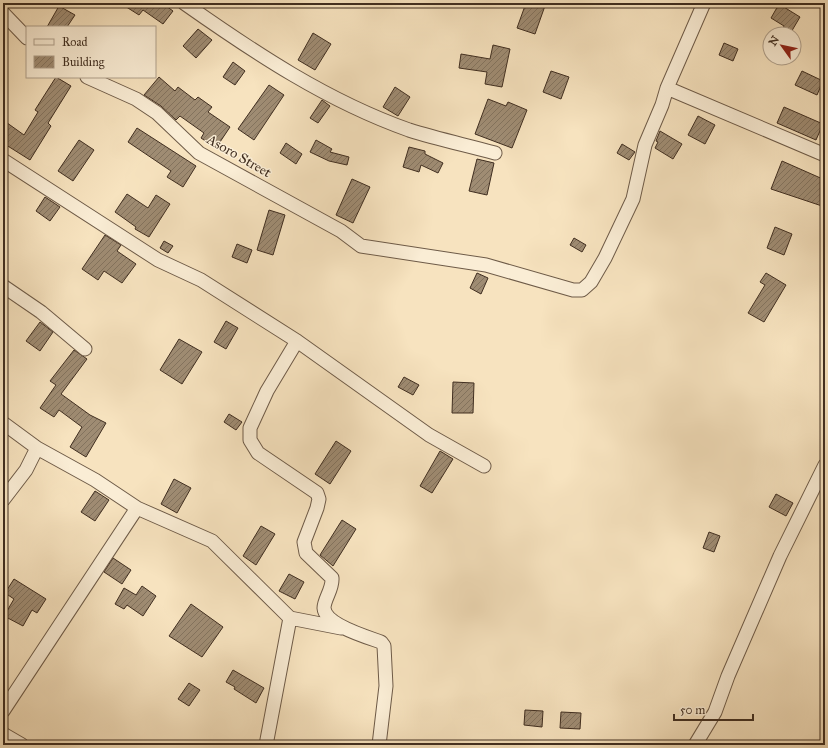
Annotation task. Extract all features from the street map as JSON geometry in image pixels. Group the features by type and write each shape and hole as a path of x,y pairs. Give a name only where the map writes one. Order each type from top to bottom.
{"street":[{"path":"184,3 301,81 360,111 410,130 495,152"},
{"path":"704,3 667,88 825,155"},
{"path":"3,13 26,37"},
{"name":"Asoro Street","path":"89,78 136,98 157,113 199,153 341,231 361,246 486,265 573,290 582,290 591,282 605,258 633,199 645,145 662,105 667,88"},
{"path":"3,160 158,260 202,280 297,341 429,435 484,466"},
{"path":"3,286 41,312 85,349"},
{"path":"297,341 267,390 250,428 250,440 258,453 317,493 319,499 317,508 304,542 306,553 332,578 332,587 324,607 326,615 345,628"},
{"path":"3,423 37,448 94,480 137,508 212,541 290,618 345,628 381,642 384,646 386,686 379,745"},
{"path":"3,500 26,470 37,448"},
{"path":"695,745 715,712 728,676 780,556 825,464"},
{"path":"3,711 137,508"},
{"path":"266,745 290,618"},
{"path":"3,734 22,745"}],"building":[{"path":"120,3 162,3 173,11 163,24 143,10 139,15"},
{"path":"526,3 546,3 535,34 517,28"},
{"path":"779,4 800,17 795,26 784,26 771,18"},
{"path":"59,6 75,15 68,26 48,26"},
{"path":"198,29 212,40 196,58 183,46"},
{"path":"313,33 331,44 315,70 298,60"},
{"path":"724,43 738,49 733,61 719,55"},
{"path":"493,45 510,49 502,87 485,84 487,72 459,68 461,54 490,59"},
{"path":"233,62 245,71 235,85 223,77"},
{"path":"551,71 569,77 561,99 543,92"},
{"path":"802,71 823,81 817,95 795,85"},
{"path":"159,77 175,91 178,87 195,100 198,97 212,107 208,112 230,127 216,148 201,138 204,133 180,116 176,120 161,106 144,95"},
{"path":"55,78 71,86 48,123 51,126 30,160 3,143 3,120 24,135 38,112 35,110"},
{"path":"269,85 284,95 254,140 238,129"},
{"path":"395,87 410,97 398,116 383,107"},
{"path":"488,99 506,106 508,102 527,110 512,148 475,134"},
{"path":"322,100 330,106 318,123 310,118"},
{"path":"784,107 823,124 816,140 777,123"},
{"path":"698,116 715,125 705,144 688,135"},
{"path":"137,128 196,166 183,187 167,177 171,171 128,142"},
{"path":"660,131 682,144 673,159 655,148"},
{"path":"79,140 94,150 73,181 58,171"},
{"path":"316,140 332,149 330,152 349,157 347,165 329,161 310,152"},
{"path":"286,143 302,154 296,164 280,153"},
{"path":"622,144 635,152 629,160 617,153"},
{"path":"409,147 425,151 425,154 443,163 438,173 421,165 419,172 403,167"},
{"path":"477,159 494,163 487,195 469,191"},
{"path":"782,161 825,180 825,207 771,189"},
{"path":"352,179 370,187 353,223 336,215"},
{"path":"127,194 148,208 156,195 170,204 149,237 135,229 136,227 115,212"},
{"path":"45,197 60,207 50,221 36,211"},
{"path":"269,210 285,215 273,255 257,250"},
{"path":"775,227 792,234 784,255 767,248"},
{"path":"105,235 121,245 117,251 136,264 122,283 104,271 98,280 82,269"},
{"path":"574,238 586,245 582,252 570,245"},
{"path":"164,241 173,246 168,253 160,248"},
{"path":"237,244 252,250 247,263 232,257"},
{"path":"477,273 488,278 481,294 470,288"},
{"path":"766,273 786,285 764,322 748,313 765,285 760,282"},
{"path":"226,321 238,328 226,349 214,342"},
{"path":"40,322 53,332 40,351 26,341"},
{"path":"179,339 202,352 182,384 160,370"},
{"path":"74,350 87,359 61,394 90,415 106,423 86,457 70,447 82,427 59,410 54,417 40,408 56,385 50,381"},
{"path":"404,377 419,385 413,395 398,387"},
{"path":"453,382 474,383 473,413 452,413"},
{"path":"229,414 242,422 236,430 224,422"},
{"path":"336,441 351,451 330,484 315,474"},
{"path":"440,451 453,459 432,493 420,486"},
{"path":"174,479 191,488 177,513 161,504"},
{"path":"95,491 109,500 95,521 81,512"},
{"path":"776,494 793,503 786,516 769,507"},
{"path":"342,520 356,529 333,566 320,555"},
{"path":"261,526 275,534 256,565 243,556"},
{"path":"709,532 720,536 714,552 703,548"},
{"path":"113,558 131,570 122,584 104,572"},
{"path":"289,574 304,582 295,599 279,591"},
{"path":"14,579 46,599 37,613 32,610 23,626 4,616 14,599 5,593"},
{"path":"142,586 156,596 143,616 127,605 124,609 115,604 124,588 136,595"},
{"path":"191,604 223,627 202,657 169,636"},
{"path":"233,670 264,688 256,703 226,682"},
{"path":"189,683 200,690 189,706 178,699"},
{"path":"525,710 543,711 542,727 524,725"},
{"path":"561,712 581,713 580,729 560,728"}]}
